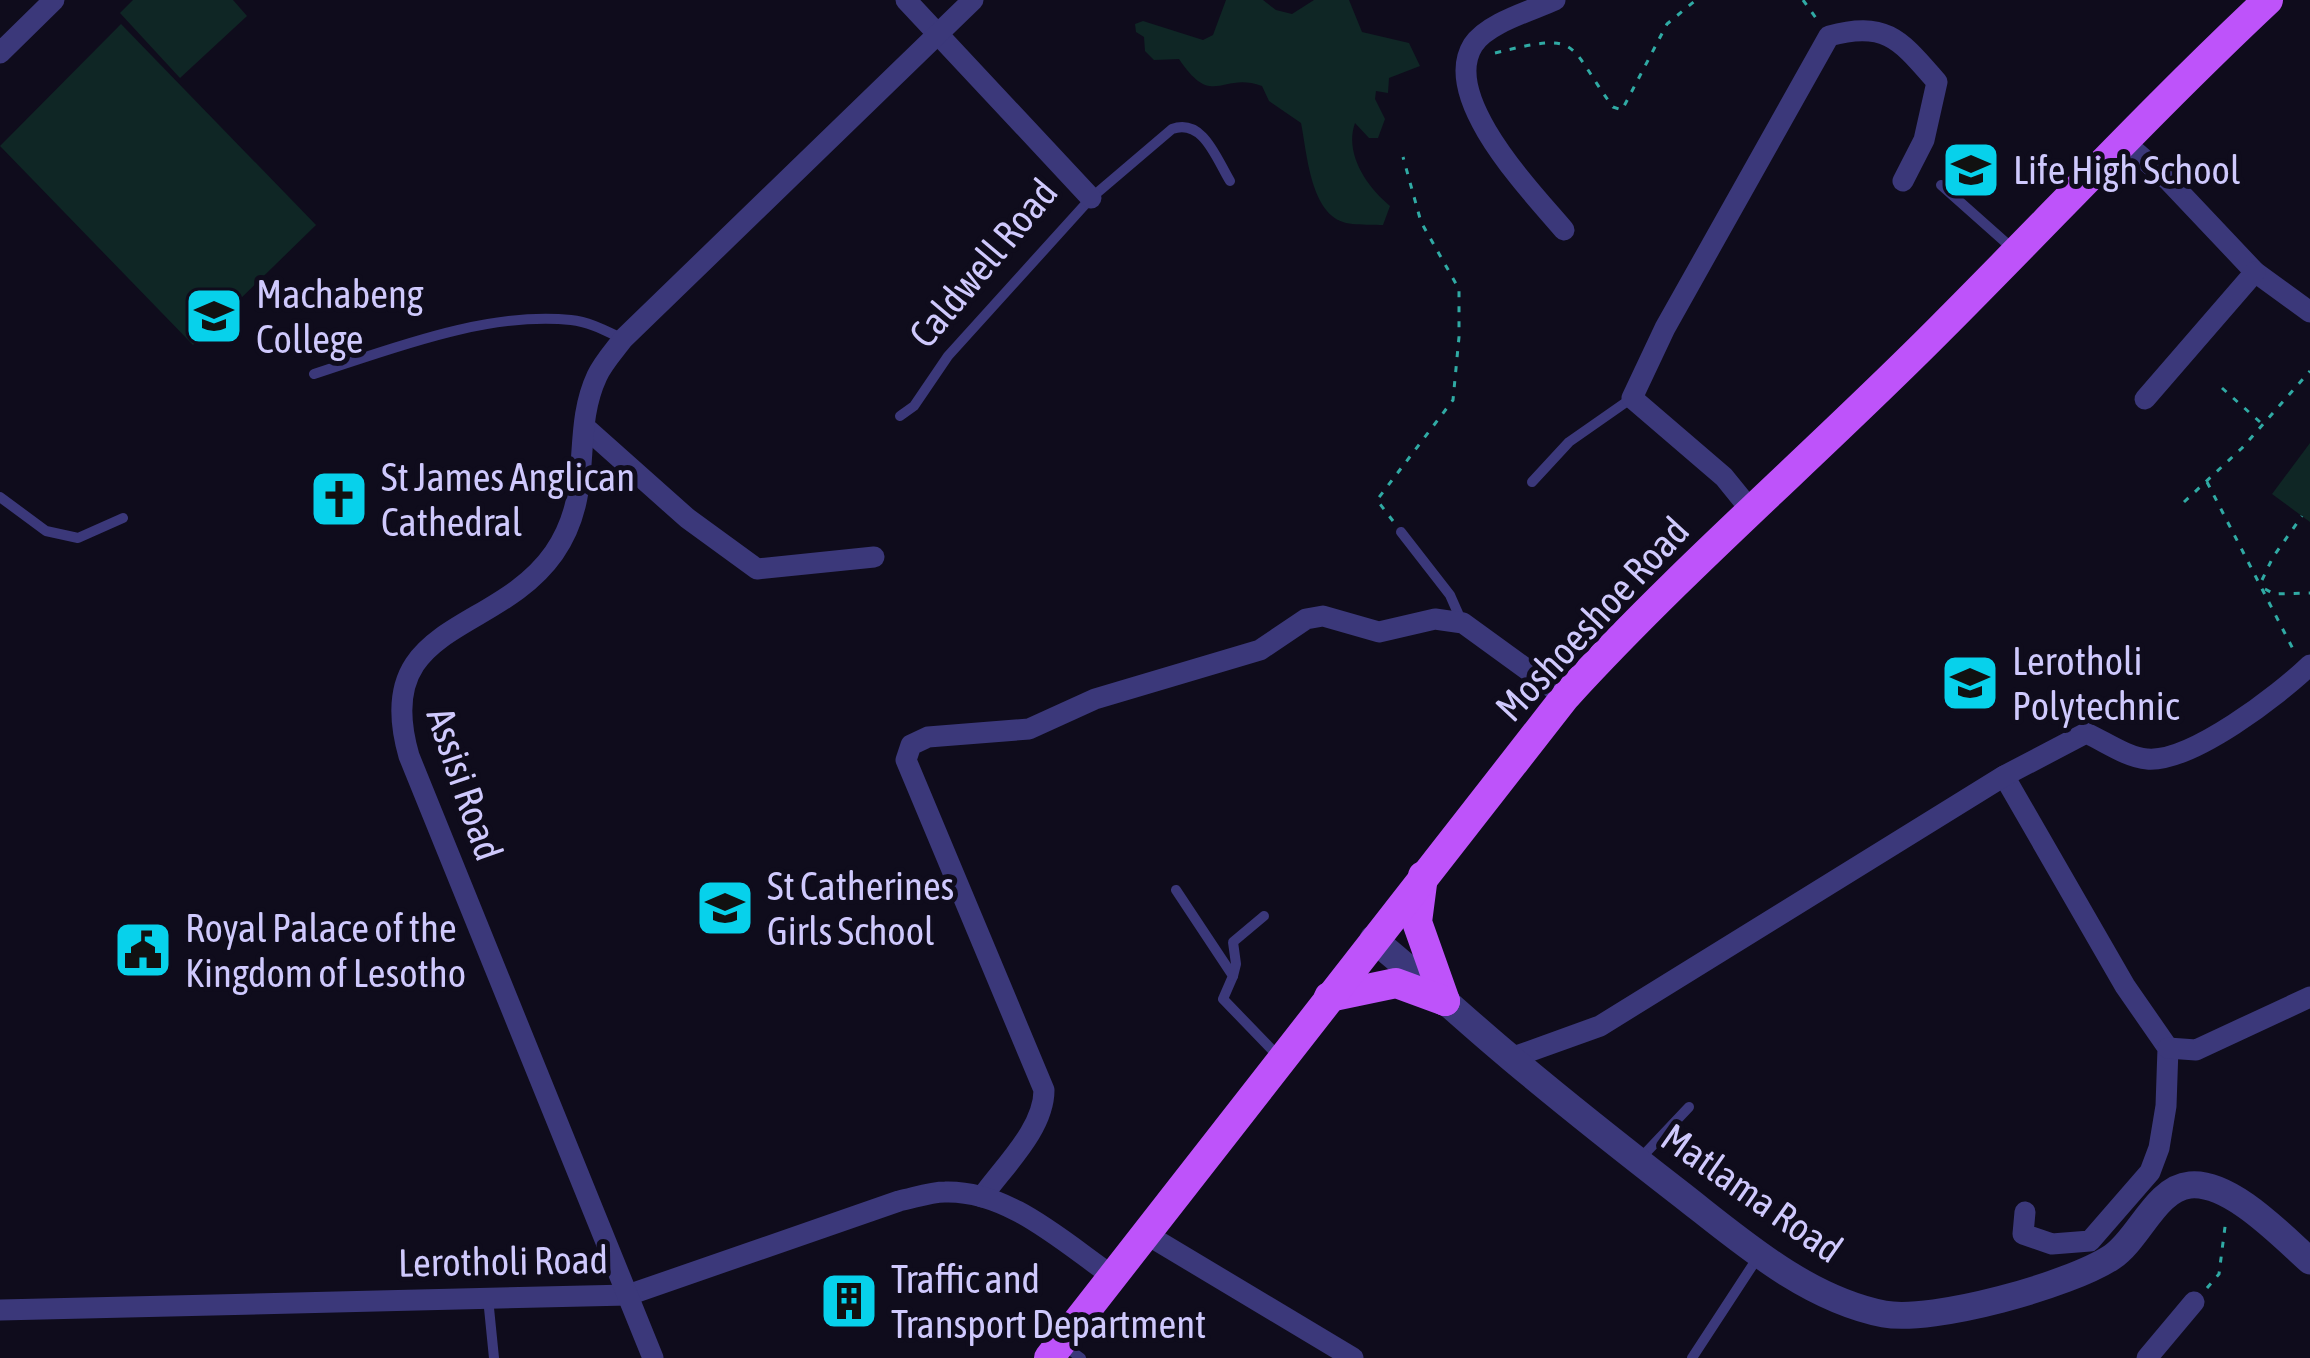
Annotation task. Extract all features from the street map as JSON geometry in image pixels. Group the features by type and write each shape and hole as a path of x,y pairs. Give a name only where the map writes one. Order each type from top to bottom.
{"main road":[{"name":"Moshoeshoe Road","path":"1063,1353 1112,1275 1565,697 1636,620 1939,330 2268,0"},
{"path":"1423,876 1418,922 1445,1001"},
{"path":"1330,997 1396,983 1445,1001"}],"street":[{"name":"Caldwell Road","path":"906,0 1091,198"},
{"name":"Assisi Road","path":"653,1358 409,756 400,725 399,696 408,672 423,653 531,578 553,555 580,497 589,399 598,372 623,339 973,0"},
{"path":"1555,0 1484,34 1471,48 1465,75 1493,146 1564,230"},
{"path":"0,53 51,1"},
{"path":"1750,509 1724,477 1632,398 1677,307 1829,36 1867,29 1898,38 1937,82 1924,140 1903,181"},
{"path":"2123,141 2168,180 2255,272 2310,312"},
{"path":"2145,399 2255,272"},
{"path":"586,428 687,518 757,569 874,557"},
{"path":"982,1197 1036,1124 1044,1107 1044,1090 905,760 911,746 928,737 1029,730 1094,699 1260,650 1306,619 1323,616 1379,632 1435,619 1463,623 1565,697"},
{"path":"1511,1058 1600,1026 2004,776 2086,733 2146,759 2177,754 2257,711 2307,667"},
{"path":"2004,776 2125,986 2168,1048 2159,1148 2150,1172 2128,1199 2090,1240 2052,1244 2023,1234 2025,1212"},
{"name":"Matlama Road","path":"1373,939 1511,1058 1760,1255 1850,1305 1888,1315 1918,1316 1952,1311 2066,1278 2111,1258 2137,1235 2173,1189 2210,1186 2229,1194"},
{"path":"2168,1048 2196,1050 2310,997"},
{"name":"Lerotholi Road","path":"0,1310 628,1295 899,1201 946,1192 982,1197 1023,1214 1112,1275"},
{"path":"2229,1194 2310,1261"},
{"path":"1146,1234 1353,1358"},
{"path":"2147,1358 2194,1303"}],"lane":[{"path":"1091,198 1172,128 1185,124 1198,129 1230,181"},
{"path":"1941,185 2016,251"},
{"name":"Caldwell Road","path":"900,416 914,406 948,356 1091,198"},
{"path":"314,374 460,331 543,320 592,325 623,339"},
{"path":"1532,482 1570,442 1632,398"},
{"path":"0,497 46,531 78,538 122,518"},
{"path":"1401,532 1450,596 1463,623"},
{"path":"1176,890 1234,976"},
{"path":"1264,916 1233,942 1234,976 1223,999 1281,1060"},
{"path":"1638,1161 1689,1107"},
{"path":"1692,1358 1760,1255"},
{"path":"488,1298 494,1358"}],"path":[{"path":"1471,48 1492,54 1545,40 1564,43 1577,50 1613,107 1622,110 1667,24 1696,0"},
{"path":"1803,0 1829,36"},
{"path":"1401,532 1377,500 1453,400 1459,337 1459,290 1421,222 1403,157"},
{"path":"2184,502 2310,371"},
{"path":"2222,388 2261,424"},
{"path":"2207,482 2263,585 2274,618 2307,667"},
{"path":"2263,585 2273,557 2302,516"},
{"path":"2263,585 2274,594 2310,593"},
{"path":"2194,1303 2219,1274 2229,1194"}],"green space":[{"path":"133,0 233,0 247,16 180,78 120,13"},
{"path":"1226,0 1263,0 1292,14 1314,0 1349,0 1362,32 1409,43 1420,66 1389,78 1388,93 1376,91 1385,119 1378,138 1369,138 1355,123 1352,135 1360,169 1390,206 1383,225 1343,222 1323,206 1312,179 1301,123 1269,101 1262,86 1209,86 1179,59 1154,60 1145,51 1144,37 1136,32 1135,24 1143,21 1203,40 1213,35"},
{"path":"121,24 316,225 193,345 0,146"},
{"path":"2310,443 2310,522 2272,494"}],"place":[{"name":"Life High School","path":"1971,170"},
{"name":"Machabeng College","path":"214,316"},
{"name":"St James Anglican Cathedral","path":"339,499"},
{"name":"Lerotholi Polytechnic","path":"1970,683"},
{"name":"St Catherines Girls School","path":"725,908"},
{"name":"Royal Palace of the Kingdom of Lesotho","path":"143,950"},
{"name":"Traffic and Transport Department","path":"849,1301"}]}
